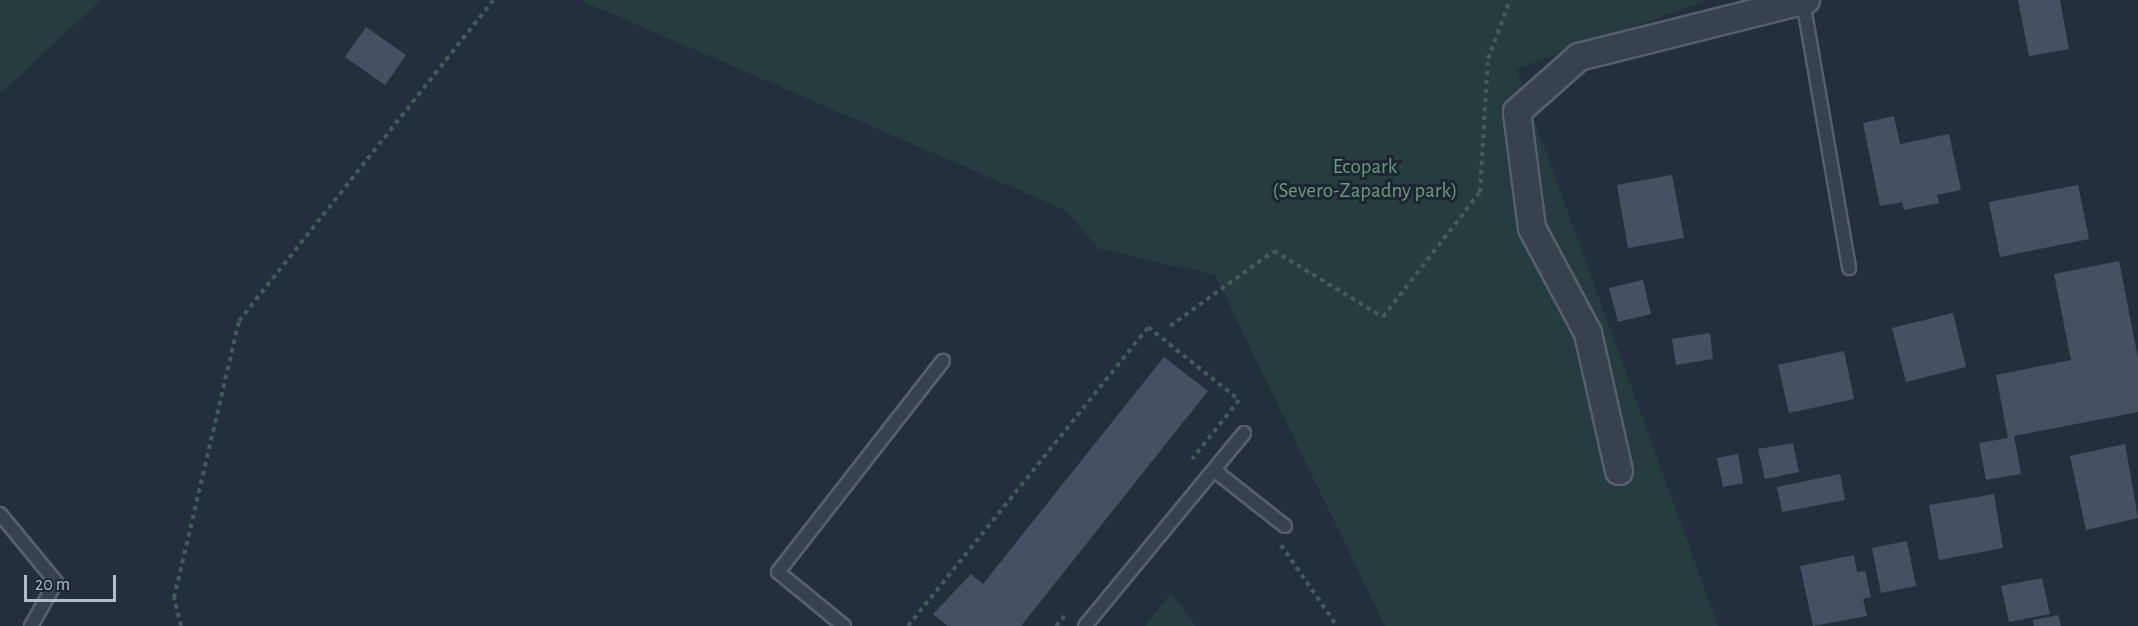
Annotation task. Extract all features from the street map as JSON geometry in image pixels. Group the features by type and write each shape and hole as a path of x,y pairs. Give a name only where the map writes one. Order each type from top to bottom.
{"street":[{"path":"1619,471 1588,333 1532,228 1517,112 1579,57 1805,0"}],"lane":[{"path":"1805,0 1849,268"},
{"path":"844,626 778,572 943,361"},
{"path":"1085,626 1244,433"},
{"path":"1215,471 1285,526"},
{"path":"0,514 56,582 31,626"}],"path":[{"path":"181,626 174,598 239,321 493,0"},
{"path":"1170,327 1274,251 1383,317 1480,192 1488,59 1510,0"},
{"path":"908,626 1148,327 1239,400 1188,463"},
{"path":"1285,526 1279,543 1337,626"},
{"path":"1056,626 1071,608"}],"green space":[{"path":"0,0 101,0 0,94"},
{"name":"Ecopark (Severo-Zapadny park)","path":"580,0 1708,0 1516,69 1718,626 1385,626 1215,275 1099,249 1065,210"},
{"path":"1171,593 1196,626 1145,626"}],"building":[{"path":"2018,0 2060,0 2069,49 2029,56"},
{"path":"366,27 406,55 385,85 345,57"},
{"path":"1894,116 1900,144 1949,134 1961,190 1937,195 1939,203 1904,210 1902,202 1880,206 1863,123"},
{"path":"1672,175 1684,238 1628,248 1617,185"},
{"path":"2078,185 2089,239 2000,257 1989,202"},
{"path":"2119,261 2138,358 2138,412 2014,436 2021,474 1986,480 1979,443 2008,438 1996,375 2071,360 2054,274"},
{"path":"1643,280 1651,314 1618,322 1609,288"},
{"path":"1953,313 1966,367 1906,382 1892,328"},
{"path":"1710,333 1713,359 1676,365 1672,339"},
{"path":"1844,351 1854,399 1789,413 1778,365"},
{"path":"1164,357 1208,391 1021,626 948,626 933,614 971,574 983,584"},
{"path":"1793,443 1799,472 1765,479 1758,449"},
{"path":"2125,444 2138,518 2086,530 2070,456"},
{"path":"1738,454 1743,483 1723,487 1717,458"},
{"path":"1840,474 1845,500 1782,512 1777,487"},
{"path":"1994,494 2003,548 1939,560 1929,505"},
{"path":"1907,541 1916,586 1881,593 1872,548"},
{"path":"1854,555 1857,572 1865,571 1871,597 1863,599 1867,616 1813,626 1800,566"},
{"path":"2042,578 2050,614 2009,622 2001,586"},
{"path":"2058,615 2061,626 2034,626 2033,620"}]}
